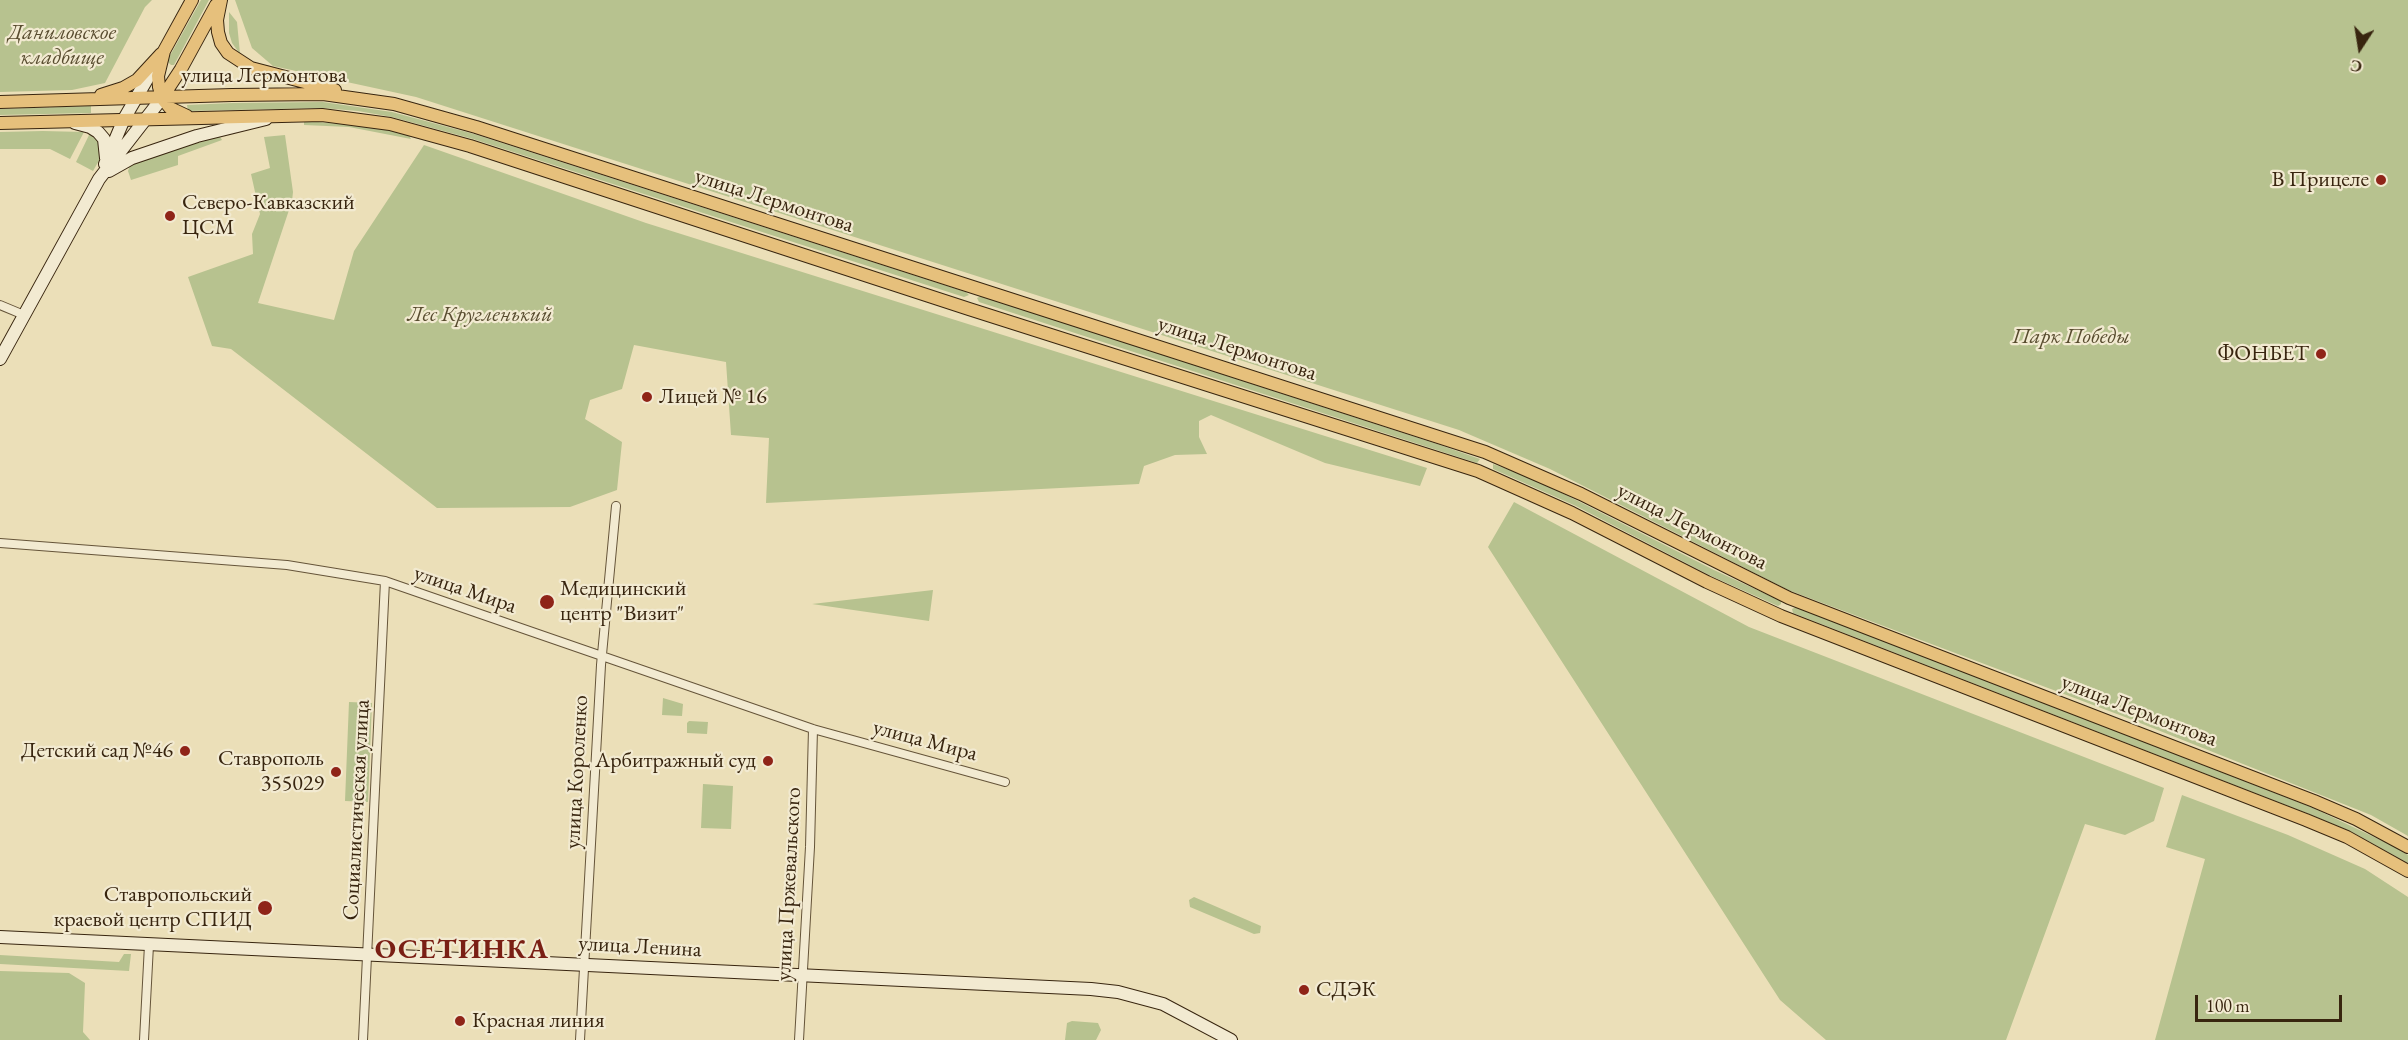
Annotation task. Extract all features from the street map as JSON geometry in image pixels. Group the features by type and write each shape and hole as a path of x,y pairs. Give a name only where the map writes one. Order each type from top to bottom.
{"main road":[{"path":"0,359 99,179 124,120 192,0"},
{"path":"99,179 162,98 220,0"},
{"path":"220,0 217,20 221,43 228,53 244,64 272,74 394,104"},
{"path":"164,51 158,76 162,98 170,108 194,117"},
{"path":"73,100 123,88 137,80 164,51"},
{"name":"улица Лермонтова","path":"0,102 323,94 394,104 476,126 1485,452 1581,494 1789,598 2314,801 2356,819 2408,847"},
{"name":"улица Лермонтова","path":"99,179 132,158 197,136 279,115"},
{"name":"улица Лермонтова","path":"0,123 322,115 357,118 428,134 1478,471 1572,513 1707,582 1781,616 2306,820 2347,837 2408,871"},
{"path":"68,121 90,127 98,132 104,139 106,160"},
{"path":"969,309 974,287"},
{"path":"1781,616 1789,598"},
{"name":"улица Ленина","path":"0,937 1062,987 1118,992 1163,1004 1231,1040"}],"street":[{"path":"0,305 24,315"},
{"name":"улица Короленко","path":"580,1040 603,657 616,506"},
{"name":"улица Мира","path":"0,543 287,565 385,581 813,729 1005,782"},
{"name":"Социалистическая улица","path":"363,1040 385,581"},
{"name":"улица Пржевальского","path":"799,1040 810,847 813,729"},
{"path":"144,1040 148,945"}],"green space":[{"name":"Даниловское кладбище","path":"0,0 152,0 145,7 105,83 72,90 0,92"},
{"path":"201,0 209,0 174,65 171,65 167,61"},
{"name":"Парк Победы","path":"235,0 2408,0 2408,836 2371,815 2125,717 1788,590 1550,469 1459,430 416,97 273,66 252,48"},
{"path":"229,12 237,22 240,54 232,43 229,33"},
{"path":"323,102 392,112 474,134 966,292 969,295 964,297 473,139 392,117 323,108 188,111 187,105"},
{"path":"91,106 91,113 0,115 0,109"},
{"path":"307,121 373,127 409,135 411,139 349,127 304,125"},
{"path":"0,132 84,132 70,159 50,149 0,149"},
{"path":"90,133 100,140 101,157 93,171 76,162"},
{"path":"219,135 222,140 178,156 178,165 131,180 128,171 130,165"},
{"name":"Лес Кругленький","path":"285,135 293,192 292,201 258,303 334,320 354,251 424,145 646,223 1427,468 1420,486 1325,463 1211,415 1199,421 1199,437 1207,454 1175,455 1144,466 1139,484 766,503 769,438 731,435 726,362 634,345 622,389 590,400 585,419 622,442 617,490 570,507 437,508 231,349 212,346 188,277 253,254 252,234 260,214 251,174 270,168 264,137"},
{"path":"981,296 1480,459 1477,463 979,302 977,298"},
{"path":"1493,464 1529,477 1781,601 1781,604 1778,606 1711,576 1576,506 1493,469"},
{"path":"1514,502 1749,627 2164,788 2154,821 2125,835 2085,824 2006,1040 1826,1040 1780,1000 1488,547"},
{"path":"933,590 929,621 812,604"},
{"path":"1796,607 2311,807 2393,846 2408,855 2408,863 2350,831 1793,613 1792,609"},
{"path":"663,698 683,704 682,716 662,715"},
{"path":"349,702 372,703 368,802 345,801"},
{"path":"689,721 708,722 707,734 687,733"},
{"path":"703,784 733,786 731,829 701,828"},
{"path":"2182,795 2288,835 2365,869 2408,897 2408,1040 2155,1040 2205,859 2166,847"},
{"path":"1194,897 1261,926 1260,933 1254,934 1190,907 1189,900"},
{"path":"124,954 131,954 129,971 0,964 0,955 119,962"},
{"path":"0,971 69,973 85,983 83,1032 90,1040 0,1040"},
{"path":"1072,1021 1098,1023 1101,1030 1096,1040 1065,1040 1067,1023"}],"place":[{"name":"В Прицеле","path":"2381,180"},
{"name":"Северо-Кавказский ЦСМ","path":"170,216"},
{"name":"ФОНБЕТ","path":"2321,354"},
{"name":"Лицей № 16","path":"647,397"},
{"name":"Медицинский центр \"Визит\"","path":"547,602"},
{"name":"Детский сад №46","path":"185,751"},
{"name":"Арбитражный суд","path":"768,761"},
{"name":"Ставрополь 355029","path":"336,772"},
{"name":"Ставропольский краевой центр СПИД","path":"265,908"},
{"name":"СДЭК","path":"1304,990"},
{"name":"Красная линия","path":"460,1021"}],"district":[{"name":"ОСЕТИНКА","path":"462,950"}]}
